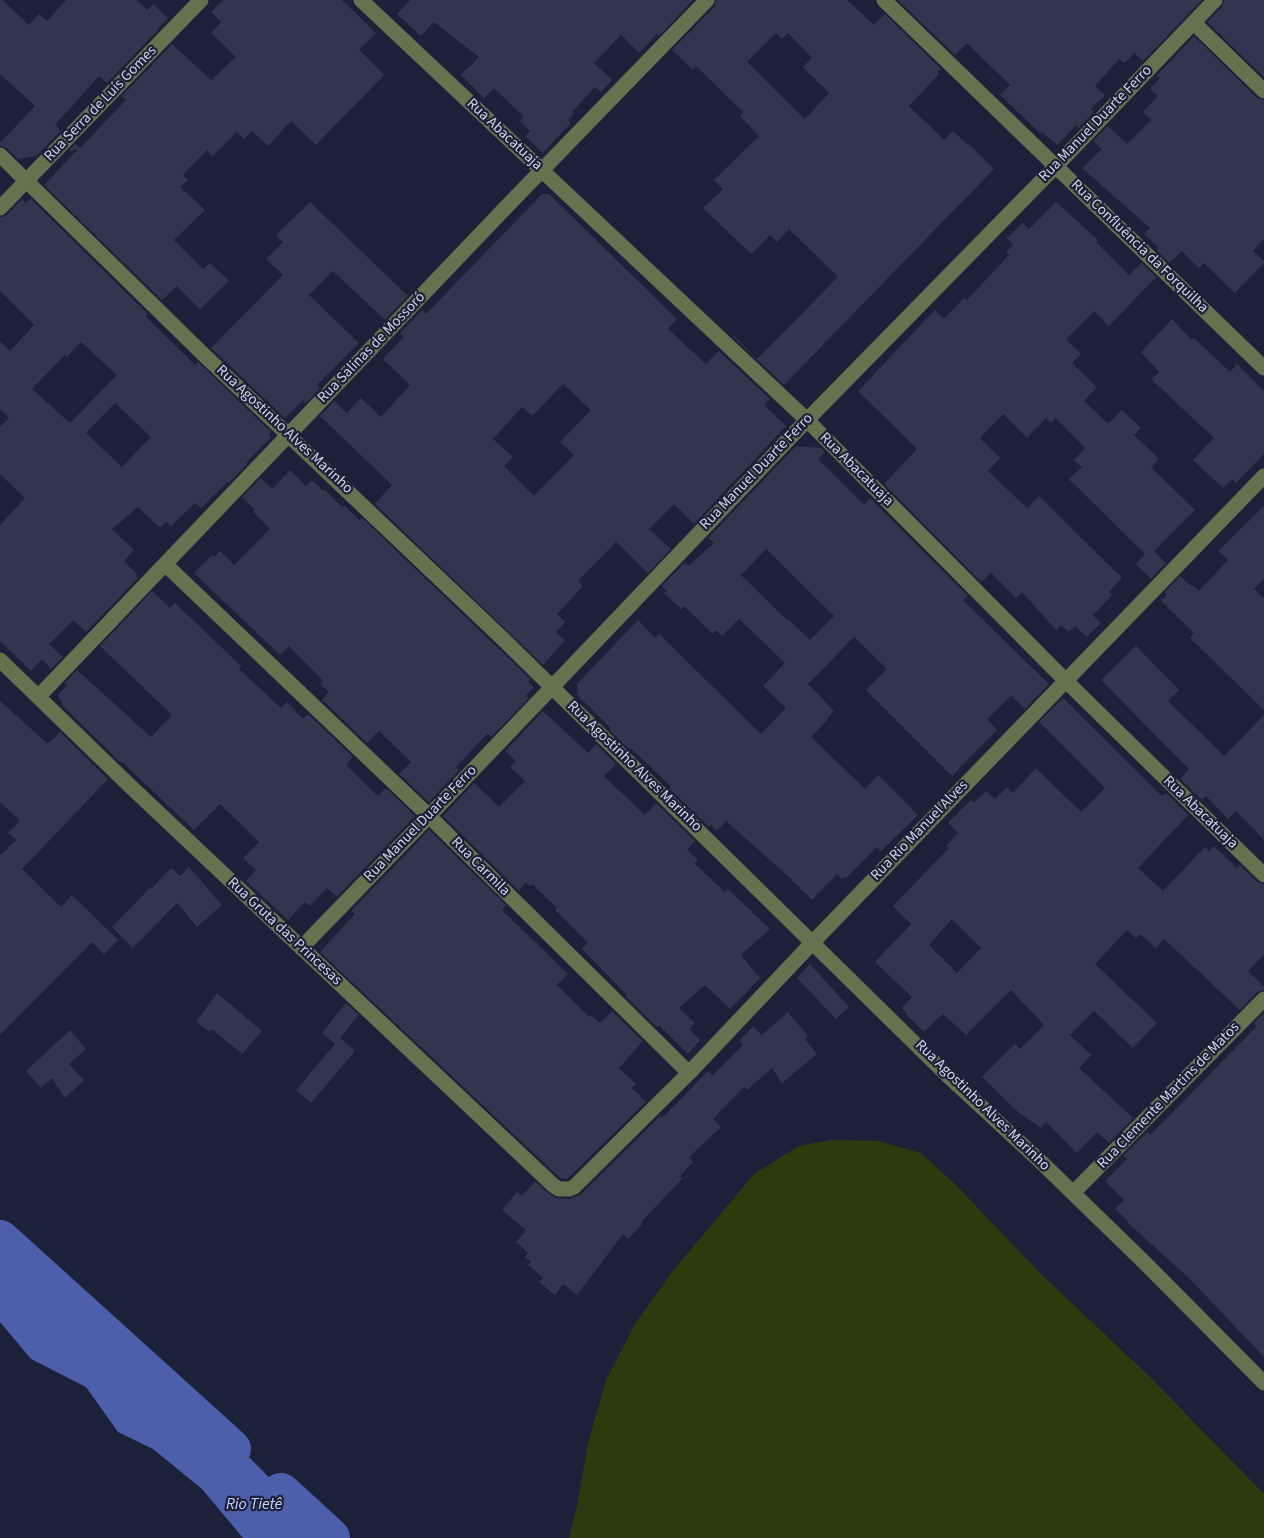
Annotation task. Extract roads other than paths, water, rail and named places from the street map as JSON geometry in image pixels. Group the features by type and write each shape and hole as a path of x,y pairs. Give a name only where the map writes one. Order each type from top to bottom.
{"street":[{"name":"Rua Serra de Luís Gomes","path":"0,208 201,0"},
{"name":"Rua Abacatuaja","path":"361,0 807,420 1065,680 1264,875"},
{"name":"Rua Salinas de Mossoró","path":"38,697 707,0"},
{"name":"Rua Confluência da Forquilha","path":"884,0 1264,368"},
{"name":"Rua Manuel Duarte Ferro","path":"301,948 807,420 1215,0"},
{"path":"1194,23 1264,91"},
{"name":"Rua Agostinho Alves Marinho","path":"0,155 552,687 947,1075 1175,1292 1264,1383"},
{"name":"Rua Rio Manuel Alves","path":"574,1187 689,1073 1065,680 1264,476"},
{"name":"Rua Carmila","path":"165,564 429,816 689,1073"},
{"name":"Rua Gruta das Princesas","path":"0,660 129,785 554,1186 564,1190 574,1187"},
{"name":"Rua Clemente Martins de Matos","path":"1073,1193 1264,999"}],"water":[{"name":"Rio Tietê","path":"0,1257 134,1373 230,1438 329,1538 243,1538 202,1489 153,1449 118,1432 86,1387 31,1359 0,1322"}],"waterway":[{"name":"Rio Tietê","path":"0,1240 231,1449"},
{"name":"Rio Tietê","path":"281,1493 330,1538"}]}
